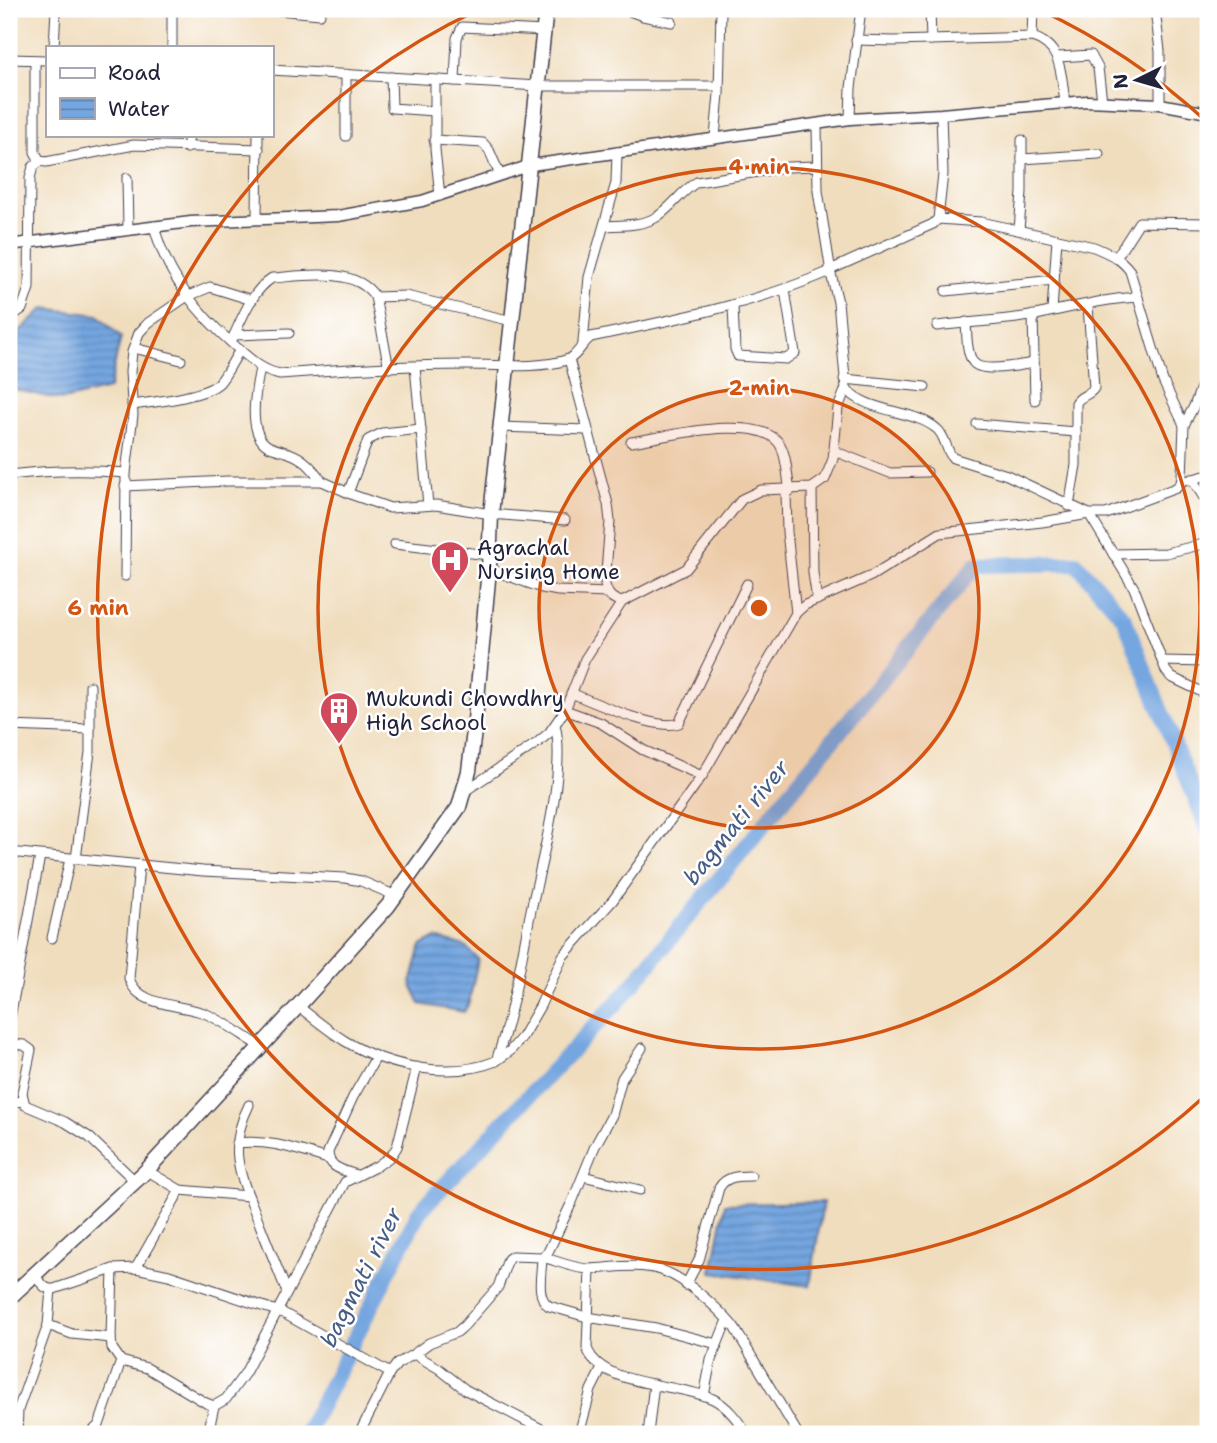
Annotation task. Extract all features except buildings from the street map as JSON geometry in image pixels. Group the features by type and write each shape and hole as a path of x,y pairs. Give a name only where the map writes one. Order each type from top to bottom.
{"main road":[{"path":"9,1298 146,1170 298,1006 396,895 459,807 465,791 474,731 491,514 546,9"}],"street":[{"path":"54,46 56,9"},
{"path":"172,9 172,46"},
{"path":"267,9 320,13"},
{"path":"624,9 672,22"},
{"path":"715,137 721,9"},
{"path":"850,119 861,9"},
{"path":"930,9 931,40"},
{"path":"1032,37 1033,9"},
{"path":"1154,9 1160,51 1160,104"},
{"path":"455,81 457,38 462,27 544,31"},
{"path":"856,40 1040,39 1058,57 1065,102"},
{"path":"1058,57 1091,55 1098,68 1102,100"},
{"path":"9,59 46,60"},
{"path":"36,60 35,152 40,161"},
{"path":"273,70 538,86 718,86"},
{"path":"346,74 346,136"},
{"path":"391,77 392,108 434,111"},
{"path":"435,80 434,140 440,196"},
{"path":"9,245 191,222 338,216 422,201 531,164 850,119 1102,100 1160,104 1208,113"},
{"path":"939,219 943,174 941,114"},
{"path":"465,791 537,743 555,725 565,710 585,659 622,602 686,569 749,494 761,490 811,488 825,479 834,451 838,408 845,384 841,322 818,191 817,124"},
{"path":"187,148 189,136"},
{"path":"257,219 258,136"},
{"path":"434,140 482,143 489,150 500,175"},
{"path":"1019,230 1022,140"},
{"path":"40,161 134,145 259,149"},
{"path":"583,342 589,277 616,183 617,152"},
{"path":"1022,159 1099,154"},
{"path":"9,318 22,309 27,299 31,277 30,178 33,167 40,161"},
{"path":"605,226 641,223 654,219 697,182 788,167 817,166"},
{"path":"127,178 128,230"},
{"path":"154,226 159,246 186,297 232,338 240,350 260,368 280,374 470,365 507,367 569,359 583,342 591,337 733,307 785,290 939,219 982,222 1094,247 1116,258 1130,271 1163,381 1184,425"},
{"path":"1116,258 1139,222 1208,223"},
{"path":"1052,311 1057,239"},
{"path":"232,338 252,300 264,283 272,278 337,276 358,283 370,290 375,297 389,368"},
{"path":"946,291 1054,280"},
{"path":"125,576 125,486 132,435 130,372 139,333 148,323 186,297 215,288 252,300"},
{"path":"733,307 735,349 738,356 786,359 795,354 785,290"},
{"path":"375,297 406,296 512,321"},
{"path":"937,326 1032,316 1088,306 1109,298 1138,297"},
{"path":"1069,506 1076,466 1076,403 1079,398 1091,394 1094,388 1088,306"},
{"path":"1032,316 1035,400"},
{"path":"966,322 972,362 978,367 1034,363"},
{"path":"232,338 289,333"},
{"path":"134,348 181,360"},
{"path":"132,405 176,398 213,387 220,382 240,350"},
{"path":"569,359 608,504 610,521 605,585 607,593 622,602"},
{"path":"415,367 428,505"},
{"path":"260,368 254,401 255,421 262,440 267,446 303,460 322,481 390,508 451,506 491,514 565,520"},
{"path":"1181,482 1184,425 1208,369"},
{"path":"845,384 925,387"},
{"path":"845,384 857,398 930,424 943,436 953,458 1007,475 1089,514 1134,588 1166,671 1171,677 1208,695"},
{"path":"977,424 1076,432"},
{"path":"500,427 587,430"},
{"path":"631,442 731,427 753,429 778,441 782,447 788,491 787,532 796,613"},
{"path":"348,493 368,440 382,433 421,429"},
{"path":"834,451 890,473 927,472"},
{"path":"9,475 63,469 126,473"},
{"path":"298,1006 344,1040 376,1057 418,1067 463,1070 477,1069 496,1061 510,1051 522,1037 563,956 613,900 702,776 796,613 805,605 871,576 940,533 1106,514 1167,492 1181,482 1208,475"},
{"path":"1192,479 1208,504"},
{"path":"125,486 228,481 322,481"},
{"path":"811,488 813,573 817,600"},
{"path":"1113,554 1166,553 1208,543"},
{"path":"395,544 489,562 550,590 607,593"},
{"path":"571,693 665,726 679,723 747,584"},
{"path":"1163,661 1208,662"},
{"path":"52,938 73,859 90,752 90,686"},
{"path":"565,710 601,723 643,750 702,776"},
{"path":"496,1061 510,1012 552,809 560,742 555,725"},
{"path":"9,726 90,729"},
{"path":"9,852 204,871 345,878 361,881 396,895"},
{"path":"9,1023 40,856"},
{"path":"139,865 129,978 132,988 159,1003 202,1013 223,1022 260,1046"},
{"path":"9,1044 24,1045 31,1050 22,1093 25,1105 65,1122 89,1137 135,1181"},
{"path":"542,1257 548,1252 595,1146 612,1115 622,1078 642,1048"},
{"path":"328,1160 328,1152 353,1097 376,1057"},
{"path":"208,1434 214,1406 226,1399 245,1373 345,1182 377,1166 391,1156 397,1147 418,1067"},
{"path":"9,1102 22,1101"},
{"path":"249,1105 242,1120 237,1143 239,1173 287,1292"},
{"path":"237,1143 273,1143 328,1160 333,1166 356,1175"},
{"path":"146,1170 180,1190 248,1196"},
{"path":"583,1176 640,1190"},
{"path":"686,1285 699,1260 719,1188 733,1176 751,1176"},
{"path":"136,1268 180,1190"},
{"path":"359,1434 397,1364 429,1343 457,1332 464,1326 498,1287 508,1259 512,1256 542,1257 590,1269 618,1266 661,1270 686,1285 727,1320 763,1373 798,1434"},
{"path":"542,1257 542,1300 554,1307 587,1317 656,1328 717,1344"},
{"path":"33,1275 45,1287 51,1289 113,1269 136,1268 199,1283 279,1312 390,1373"},
{"path":"113,1269 111,1338 112,1348 121,1361 147,1368 214,1406"},
{"path":"590,1269 587,1317 587,1348 590,1356 602,1368 629,1378 716,1400 735,1417 747,1434"},
{"path":"17,1434 18,1410 48,1325 51,1289"},
{"path":"704,1396 717,1344 727,1320"},
{"path":"48,1325 72,1334 111,1338"},
{"path":"414,1354 438,1368 466,1390 551,1434"},
{"path":"90,1434 99,1424 121,1361"},
{"path":"579,1434 591,1390 602,1368"},
{"path":"648,1434 654,1384"}],"water":[{"path":"44,308 98,315 121,337 109,389 63,400 11,389 19,332"},
{"path":"436,938 465,946 478,959 469,1003 464,1012 420,1004 411,983 421,946"},
{"path":"823,1202 810,1286 712,1272 725,1204"}],"waterway":[{"name":"bagmati river","path":"306,1434 419,1212 625,994 976,565 1076,563 1124,618 1208,830"}],"place":[{"name":"Agrachal Nursing Home","path":"450,594"},
{"name":"Mukundi Chowdhry High School","path":"339,745"}]}
